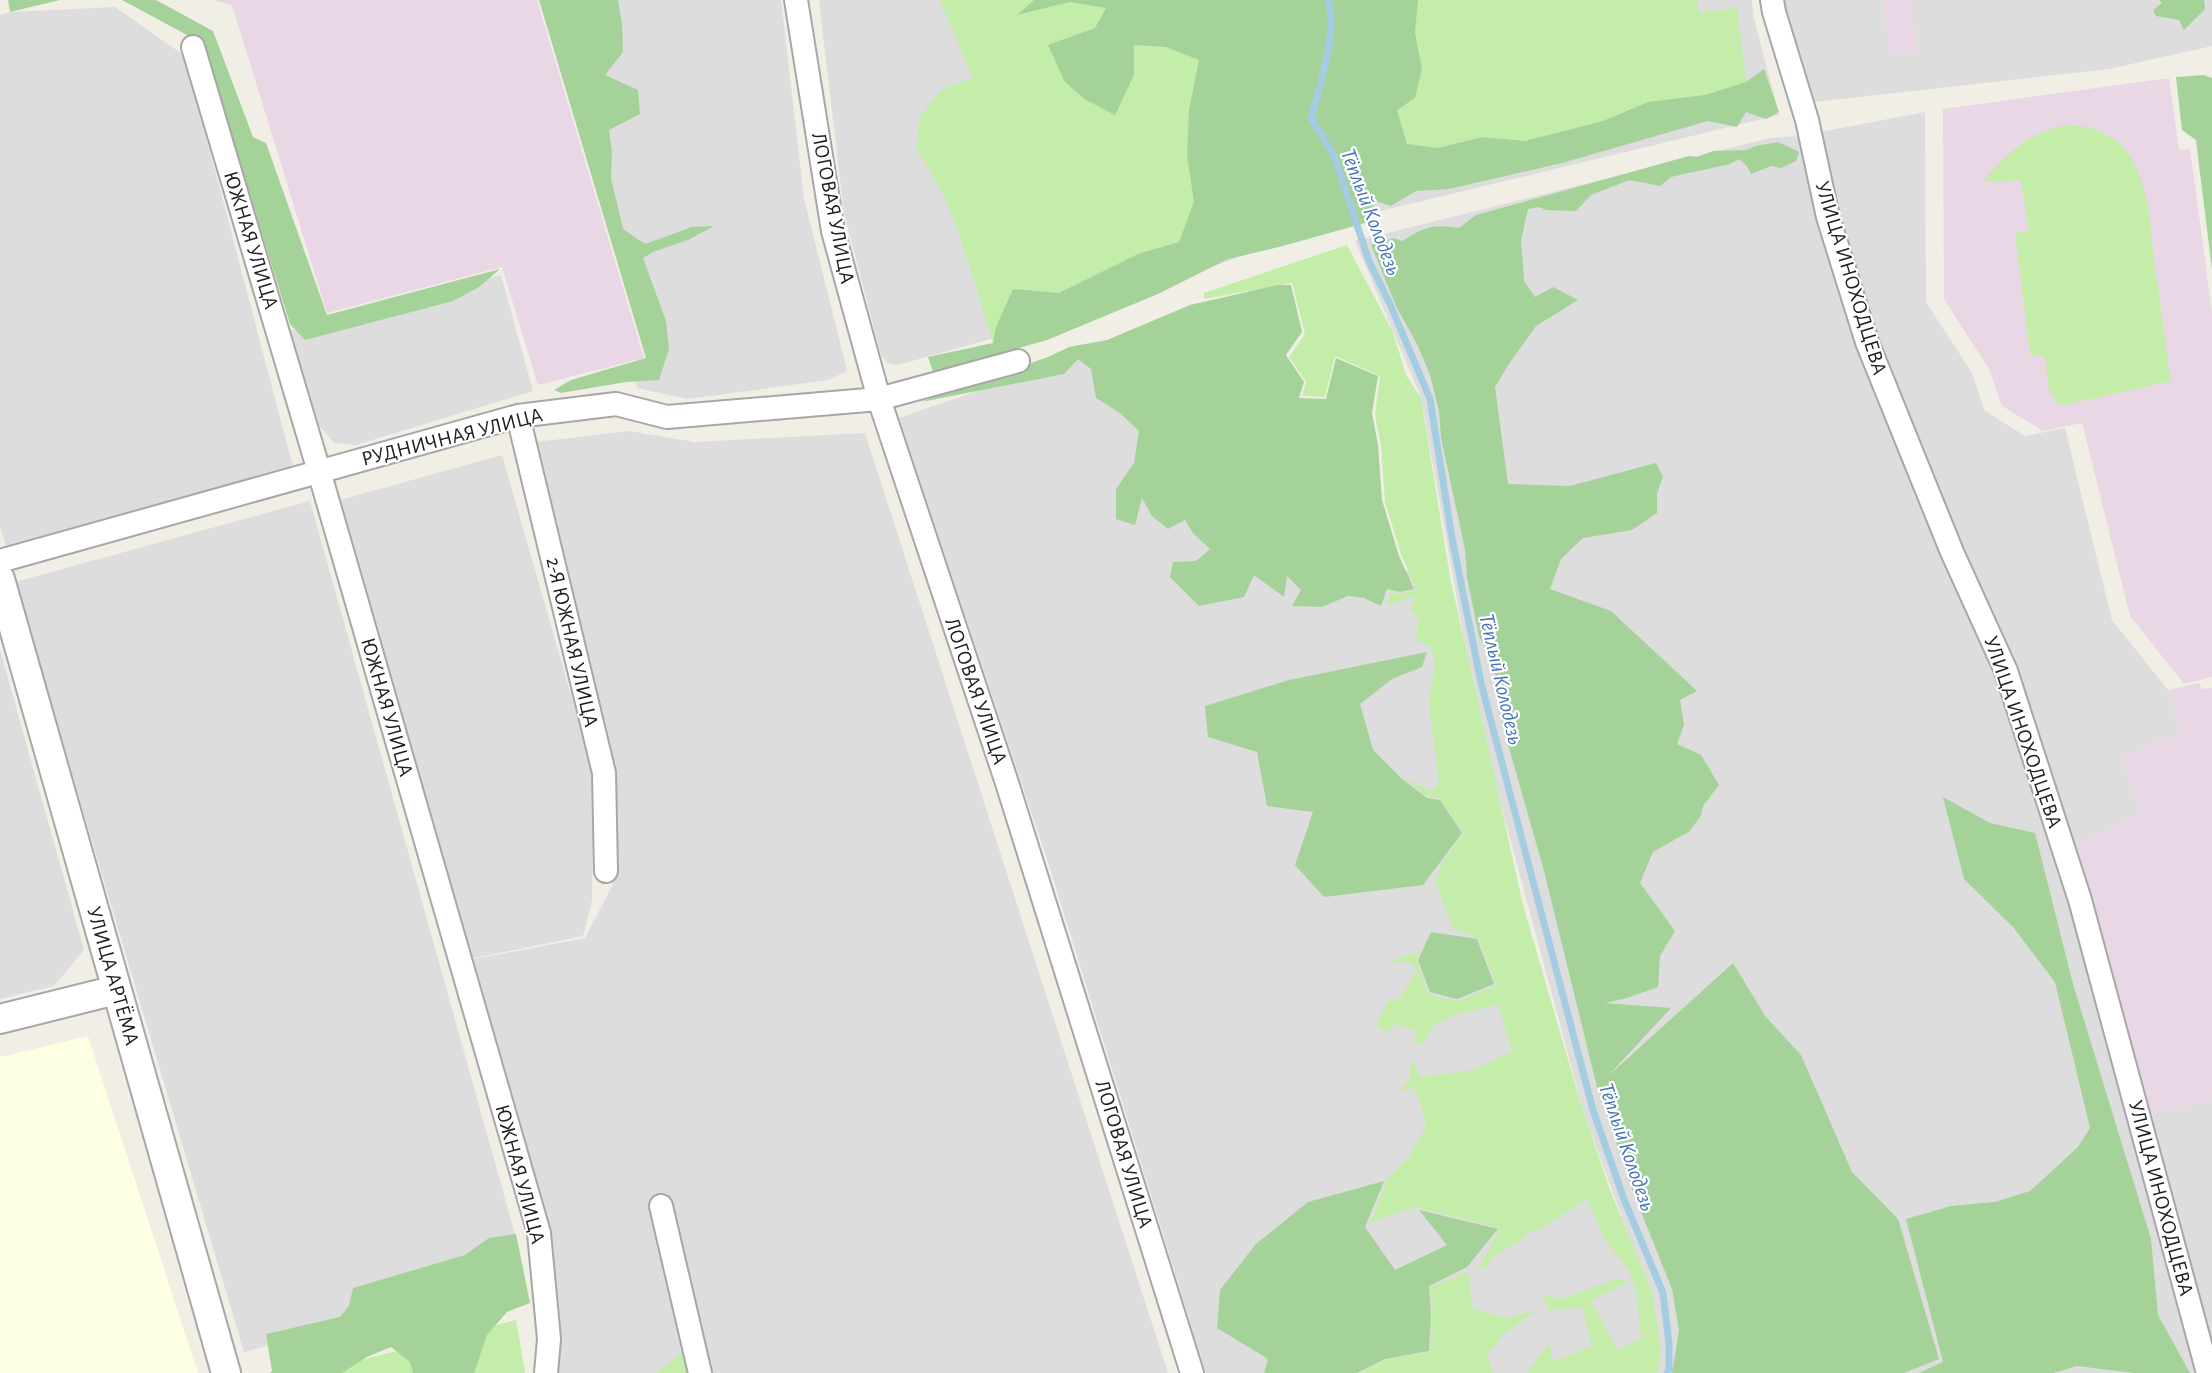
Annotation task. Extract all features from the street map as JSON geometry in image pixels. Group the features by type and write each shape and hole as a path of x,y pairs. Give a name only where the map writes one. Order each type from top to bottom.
{"street":[{"name":"ЛОГОВАЯ УЛИЦА","path":"796,0 833,231 879,399 1007,783 1192,1373"},
{"name":"УЛИЦА ИНОХОДЦЕВА","path":"1772,0 1807,120 1828,218 1867,342 1952,552 2006,671 2077,889 2208,1373"},
{"name":"ЮЖНАЯ УЛИЦА","path":"193,46 319,471 539,1233 549,1339 546,1373"},
{"name":"РУДНИЧНАЯ УЛИЦА","path":"0,561 518,416 616,404 667,417 879,399 1018,362"},
{"name":"2-Я ЮЖНАЯ УЛИЦА","path":"518,416 603,773 606,871"},
{"name":"УЛИЦА АРТЁМА","path":"0,579 226,1373"},
{"path":"0,1019 116,990"},
{"path":"661,1206 700,1373"}],"shaded area":[{"path":"213,0 537,0 644,358 538,385 502,267 327,313 232,5"},
{"path":"553,0 781,0 804,199 847,371 828,380 688,399 637,388 633,369 656,363"},
{"path":"819,0 1752,0 1753,14 1779,115 1352,218 1061,319 898,365 888,363 881,355 844,213"},
{"path":"1782,0 2212,0 2212,46 2109,69 1814,102"},
{"path":"1883,0 1911,0 1917,52 1889,55"},
{"path":"115,7 185,56 293,467 7,549 0,526 0,15 10,12"},
{"path":"2169,78 2179,150 2190,149 2212,312 2212,677 2184,684 2130,616 2082,423 2043,431 2002,406 1989,369 1944,299 1943,109"},
{"path":"1925,112 1926,302 1972,373 1984,410 2025,436 2065,428 2112,620 2168,690 2181,734 2123,755 2139,815 2150,1113 2212,1101 2212,1373 1206,1373 1047,859 899,418 1093,351 1242,574 1414,570 1603,1212 1650,1295 1583,1110 1479,723 1421,397 1355,241 1770,138 1799,136"},
{"path":"501,275 533,391 356,445 334,443 319,425 290,331"},
{"path":"629,431 695,442 865,433 1168,1373 708,1373 704,1338 655,1373 552,1373 559,1313 546,1225 464,961 585,938 613,884 615,779 536,442"},
{"path":"502,455 594,775 592,900 583,936 464,960 340,500"},
{"path":"310,501 518,1245 522,1276 244,1352 15,582"},
{"path":"0,650 84,950 54,986 0,999"},
{"path":"2199,683 2202,689 2212,688 2212,1101 2150,1114 2071,847 2139,815 2122,755 2181,734 2168,690"},
{"path":"88,1036 198,1373 0,1373 0,1057"}],"green space":[{"path":"8,0 60,0 10,12"},
{"path":"122,0 156,0 213,31 253,137 266,143 327,315 500,269 479,287 453,301 305,340 290,324 224,111 200,42"},
{"path":"539,0 618,0 623,52 605,75 638,90 640,114 609,130 612,152 611,178 623,229 645,244 692,227 714,226 688,240 653,252 643,258 666,321 669,349 659,380 626,382 561,393 554,390 571,380 646,358"},
{"path":"940,0 1034,0 1018,15 1070,2 1106,8 1095,28 1048,45 1114,115 1134,75 1133,45 1166,47 1199,60 1189,110 1187,155 1194,202 1179,242 1138,254 1059,293 1013,289 996,327 993,343 953,218 930,171 916,149 920,117 942,89 973,78"},
{"path":"1034,0 1418,0 1415,33 1422,69 1415,98 1397,110 1407,144 1438,148 1482,137 1525,141 1603,121 1648,102 1705,95 1746,82 1764,69 1779,112 1766,119 1746,112 1737,127 1708,121 1562,163 1449,189 1416,191 1391,206 1375,201 1365,223 1228,259 1158,294 1047,340 933,372 928,357 993,343 996,327 1013,289 1059,293 1138,254 1179,242 1194,202 1187,155 1189,110 1199,60 1166,47 1134,45 1134,75 1115,115 1086,100 1065,82 1048,45 1095,28 1106,8 1070,2 1017,15"},
{"path":"1418,0 1697,0 1699,13 1737,8 1746,82 1705,95 1648,102 1603,121 1525,141 1482,137 1438,148 1407,144 1397,110 1415,98 1422,69 1415,33"},
{"path":"2159,0 2204,0 2205,9 2184,30 2179,20 2156,16 2153,10 2162,3"},
{"path":"2204,75 2212,78 2212,269 2196,140 2182,130 2176,77"},
{"path":"2068,125 2097,130 2114,139 2128,152 2138,172 2148,209 2171,381 2059,406 2049,390 2044,355 2030,355 2015,233 2029,231 2021,180 1982,182 2010,153 2029,138 2053,128"},
{"path":"1778,142 1799,152 1796,161 1781,168 1771,166 1751,174 1747,166 1739,159 1730,164 1671,177 1660,186 1629,180 1591,195 1576,211 1546,210 1539,207 1528,209 1521,240 1524,281 1535,297 1553,287 1578,300 1536,326 1495,387 1508,484 1570,486 1656,463 1663,477 1657,493 1657,513 1632,530 1583,538 1561,559 1550,589 1611,611 1697,691 1680,700 1684,725 1677,744 1701,755 1719,785 1703,806 1701,815 1690,831 1653,852 1640,883 1675,931 1660,956 1658,987 1605,1003 1671,1008 1607,1077 1733,963 1765,1016 1801,1055 1852,1172 1898,1219 1939,1359 1904,1373 1672,1373 1679,1330 1672,1289 1633,1192 1597,1087 1544,871 1502,723 1493,663 1479,636 1467,578 1465,549 1430,375 1418,346 1396,306 1371,245 1394,238 1402,241 1429,228 1442,226 1459,228 1476,215 1689,156 1697,157 1713,151 1746,150"},
{"path":"1347,245 1393,332 1406,375 1421,398 1450,577 1523,905 1581,1104 1610,1190 1652,1292 1661,1350 1656,1373 1527,1373 1549,1343 1553,1362 1592,1346 1582,1307 1549,1311 1542,1294 1561,1299 1616,1279 1630,1281 1591,1301 1618,1350 1641,1338 1636,1291 1629,1271 1604,1238 1587,1199 1535,1232 1529,1232 1519,1242 1493,1256 1489,1265 1477,1271 1500,1228 1415,1207 1370,1223 1387,1180 1411,1154 1426,1127 1419,1098 1414,1088 1399,1091 1409,1080 1412,1058 1420,1077 1473,1070 1512,1051 1498,1004 1452,1016 1433,1026 1421,1046 1414,1041 1416,1031 1395,1024 1387,1033 1376,1025 1388,1001 1399,1000 1417,970 1411,963 1390,961 1419,951 1416,960 1429,995 1459,1001 1497,985 1478,938 1453,929 1435,880 1442,864 1464,833 1440,799 1428,797 1402,778 1432,791 1439,783 1429,705 1435,663 1431,648 1416,639 1419,620 1410,609 1417,596 1387,605 1390,593 1403,594 1417,590 1402,557 1385,502 1381,446 1375,415 1380,376 1335,356 1325,397 1302,396 1306,382 1289,357 1305,334 1292,283 1204,299 1204,293"},
{"path":"1278,285 1291,285 1302,332 1286,355 1304,382 1299,398 1326,399 1336,358 1378,376 1372,413 1378,445 1382,500 1399,556 1414,589 1400,592 1387,589 1381,606 1364,598 1348,596 1322,607 1292,606 1301,590 1287,576 1284,597 1254,575 1244,597 1199,606 1170,577 1173,562 1196,561 1210,549 1193,533 1185,520 1168,529 1152,516 1142,498 1135,525 1116,519 1116,489 1134,463 1139,431 1120,413 1096,398 1091,369 1078,359 1064,374 921,402 1048,357 1069,347 1107,340 1190,305"},
{"path":"1427,652 1422,667 1392,679 1360,704 1373,750 1402,779 1427,798 1440,800 1462,833 1423,885 1324,897 1295,865 1313,812 1267,806 1257,752 1208,737 1205,706 1289,680"},
{"path":"1943,797 1990,823 2035,833 2073,984 2151,1239 2158,1315 2190,1373 2134,1373 2077,1366 2053,1373 1919,1373 1943,1362 1906,1219 1951,1206 1995,1202 2030,1191 2078,1147 2090,1128 2055,982 2013,927 1964,879"},
{"path":"1431,932 1477,939 1494,984 1457,999 1430,992 1418,960"},
{"path":"1384,1181 1365,1227 1395,1270 1447,1245 1419,1210 1498,1229 1467,1267 1429,1286 1431,1315 1429,1351 1385,1359 1357,1373 1264,1373 1268,1359 1217,1328 1220,1290 1256,1244 1308,1202"},
{"path":"516,1234 530,1303 507,1312 487,1335 474,1373 413,1373 410,1362 391,1347 367,1357 342,1373 270,1373 272,1371 266,1334 340,1317 349,1306 353,1288 465,1255 489,1238"},
{"path":"1468,1272 1473,1309 1508,1318 1538,1309 1505,1333 1487,1354 1493,1373 1360,1373 1385,1360 1430,1352 1432,1315 1430,1287"},
{"path":"516,1320 525,1373 311,1373"},
{"path":"689,1348 690,1373 655,1373"}],"waterway":[{"name":"Тёплый Колодезь","path":"1328,0 1331,12 1329,42 1311,118 1334,156 1369,261 1390,304 1430,399 1452,538 1481,683 1593,1110 1625,1202 1663,1293 1669,1344 1667,1373"}]}
